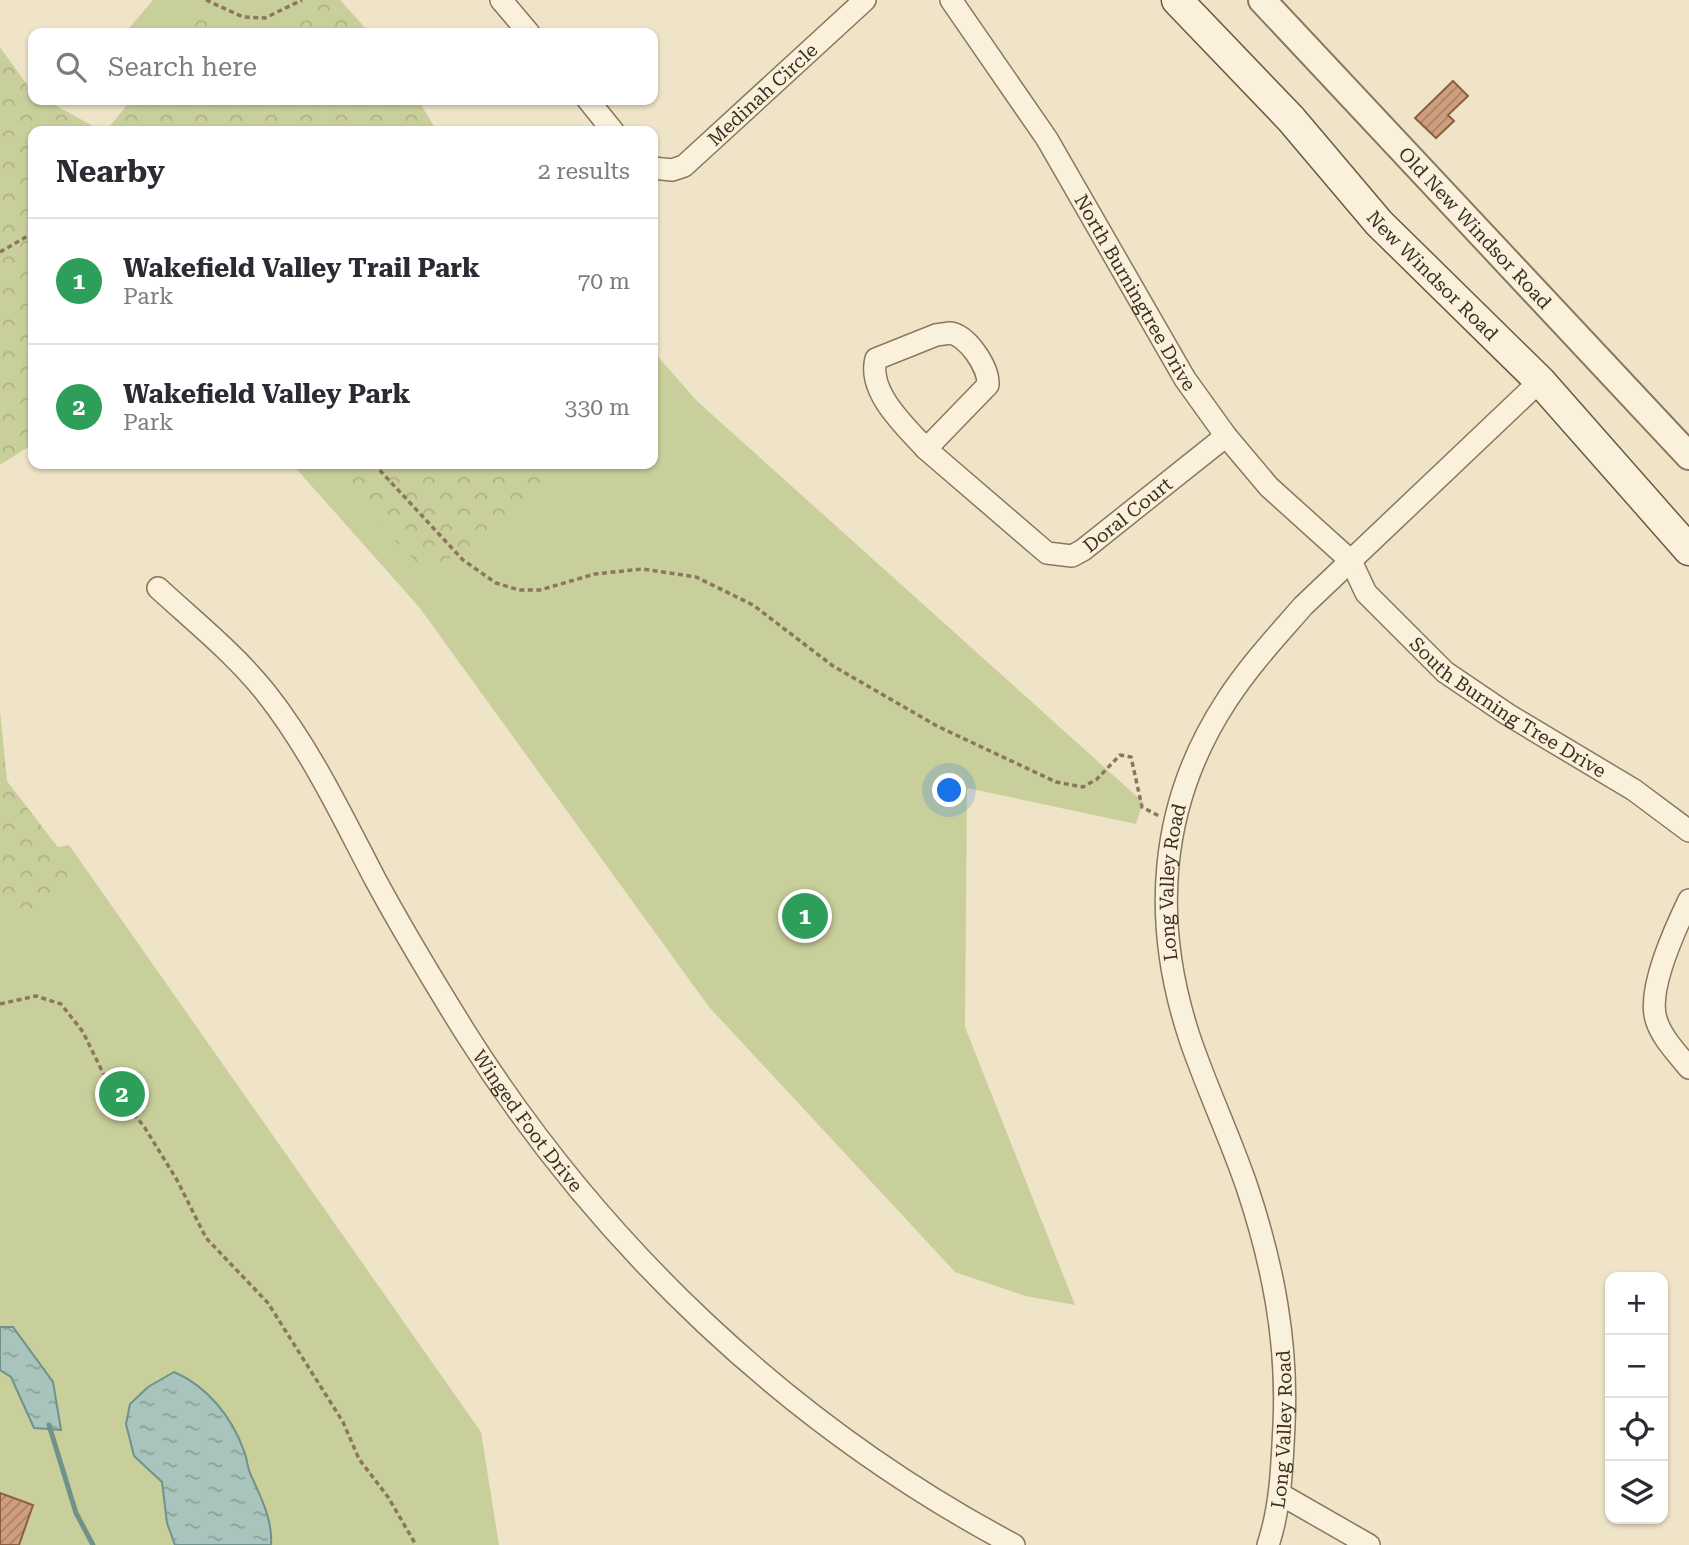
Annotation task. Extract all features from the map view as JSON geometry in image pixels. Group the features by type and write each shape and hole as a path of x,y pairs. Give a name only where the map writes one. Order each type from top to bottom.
{"main road":[{"name":"New Windsor Road","path":"1177,0 1291,119 1379,223 1540,381 1689,550"}],"street":[{"path":"501,0 525,28"},
{"name":"Medinah Circle","path":"658,169 672,170 684,166 865,0"},
{"name":"North Burningtree Drive","path":"951,0 1047,139 1162,342 1226,436 1269,487 1351,561"},
{"name":"Old New Windsor Road","path":"1262,0 1689,456"},
{"path":"592,105 609,126"},
{"name":"Doral Court","path":"926,449 988,385 982,364 956,334 936,335 876,359 874,368 885,398 926,449 1047,553 1072,556 1083,550 1226,436"},
{"name":"Long Valley Road","path":"1268,1545 1280,1494 1285,1398 1282,1325 1254,1206 1190,1038 1175,986 1165,925 1165,888 1173,823 1203,744 1226,701 1303,606 1540,381"},
{"name":"South Burning Tree Drive","path":"1351,561 1366,593 1445,672 1507,714 1634,790 1689,831"},
{"name":"Winged Foot Drive","path":"158,588 244,670 285,719 466,1032 579,1191 682,1301 766,1378 902,1479 1014,1545"},
{"path":"1689,900 1663,965 1654,1012 1664,1037 1689,1068"},
{"path":"1280,1494 1369,1545"}],"path":[{"path":"206,0 243,17 265,19 302,0"},
{"path":"0,252 28,236"},
{"path":"379,469 463,560 496,583 519,590 540,590 595,574 642,569 696,577 753,605 834,666 885,698 1056,782 1083,787 1097,779 1120,755 1131,757 1142,807 1173,823"},
{"path":"0,1004 36,996 61,1004 83,1032 104,1075 145,1128 177,1180 206,1238 268,1303 343,1422 359,1459 388,1497 416,1545"}],"green space":[{"path":"153,0 340,0 365,28 129,28"},
{"path":"326,0 357,28 293,28"},
{"path":"182,12 227,28 173,28"},
{"path":"0,47 28,86 28,105 55,105 93,126 28,126 28,447 0,465"},
{"path":"127,105 421,105 434,126 110,126"},
{"path":"658,357 697,401 1143,802 1136,824 967,788 965,1027 1075,1305 1025,1296 955,1272 709,1007 419,607 296,469 658,469"},
{"path":"327,469 562,469 505,532 423,570"},
{"path":"0,711 7,781 76,871 40,912 0,903"},
{"path":"69,845 481,1432 499,1545 0,1545 0,859"}],"water":[{"path":"0,1327 13,1327 53,1382 61,1430 34,1428 11,1377 0,1370"},
{"path":"174,1372 207,1394 233,1426 265,1508 271,1545 175,1545 167,1523 162,1482 134,1456 126,1424 130,1404 148,1387"}],"building":[{"path":"1453,81 1468,96 1448,115 1454,121 1436,138 1415,118"},
{"path":"0,1493 33,1505 19,1545 0,1545"}],"waterway":[{"path":"49,1425 76,1513 93,1545"}],"place":[{"name":"Wakefield Valley Trail Park","path":"805,916"},
{"name":"Wakefield Valley Park","path":"122,1094"}]}
